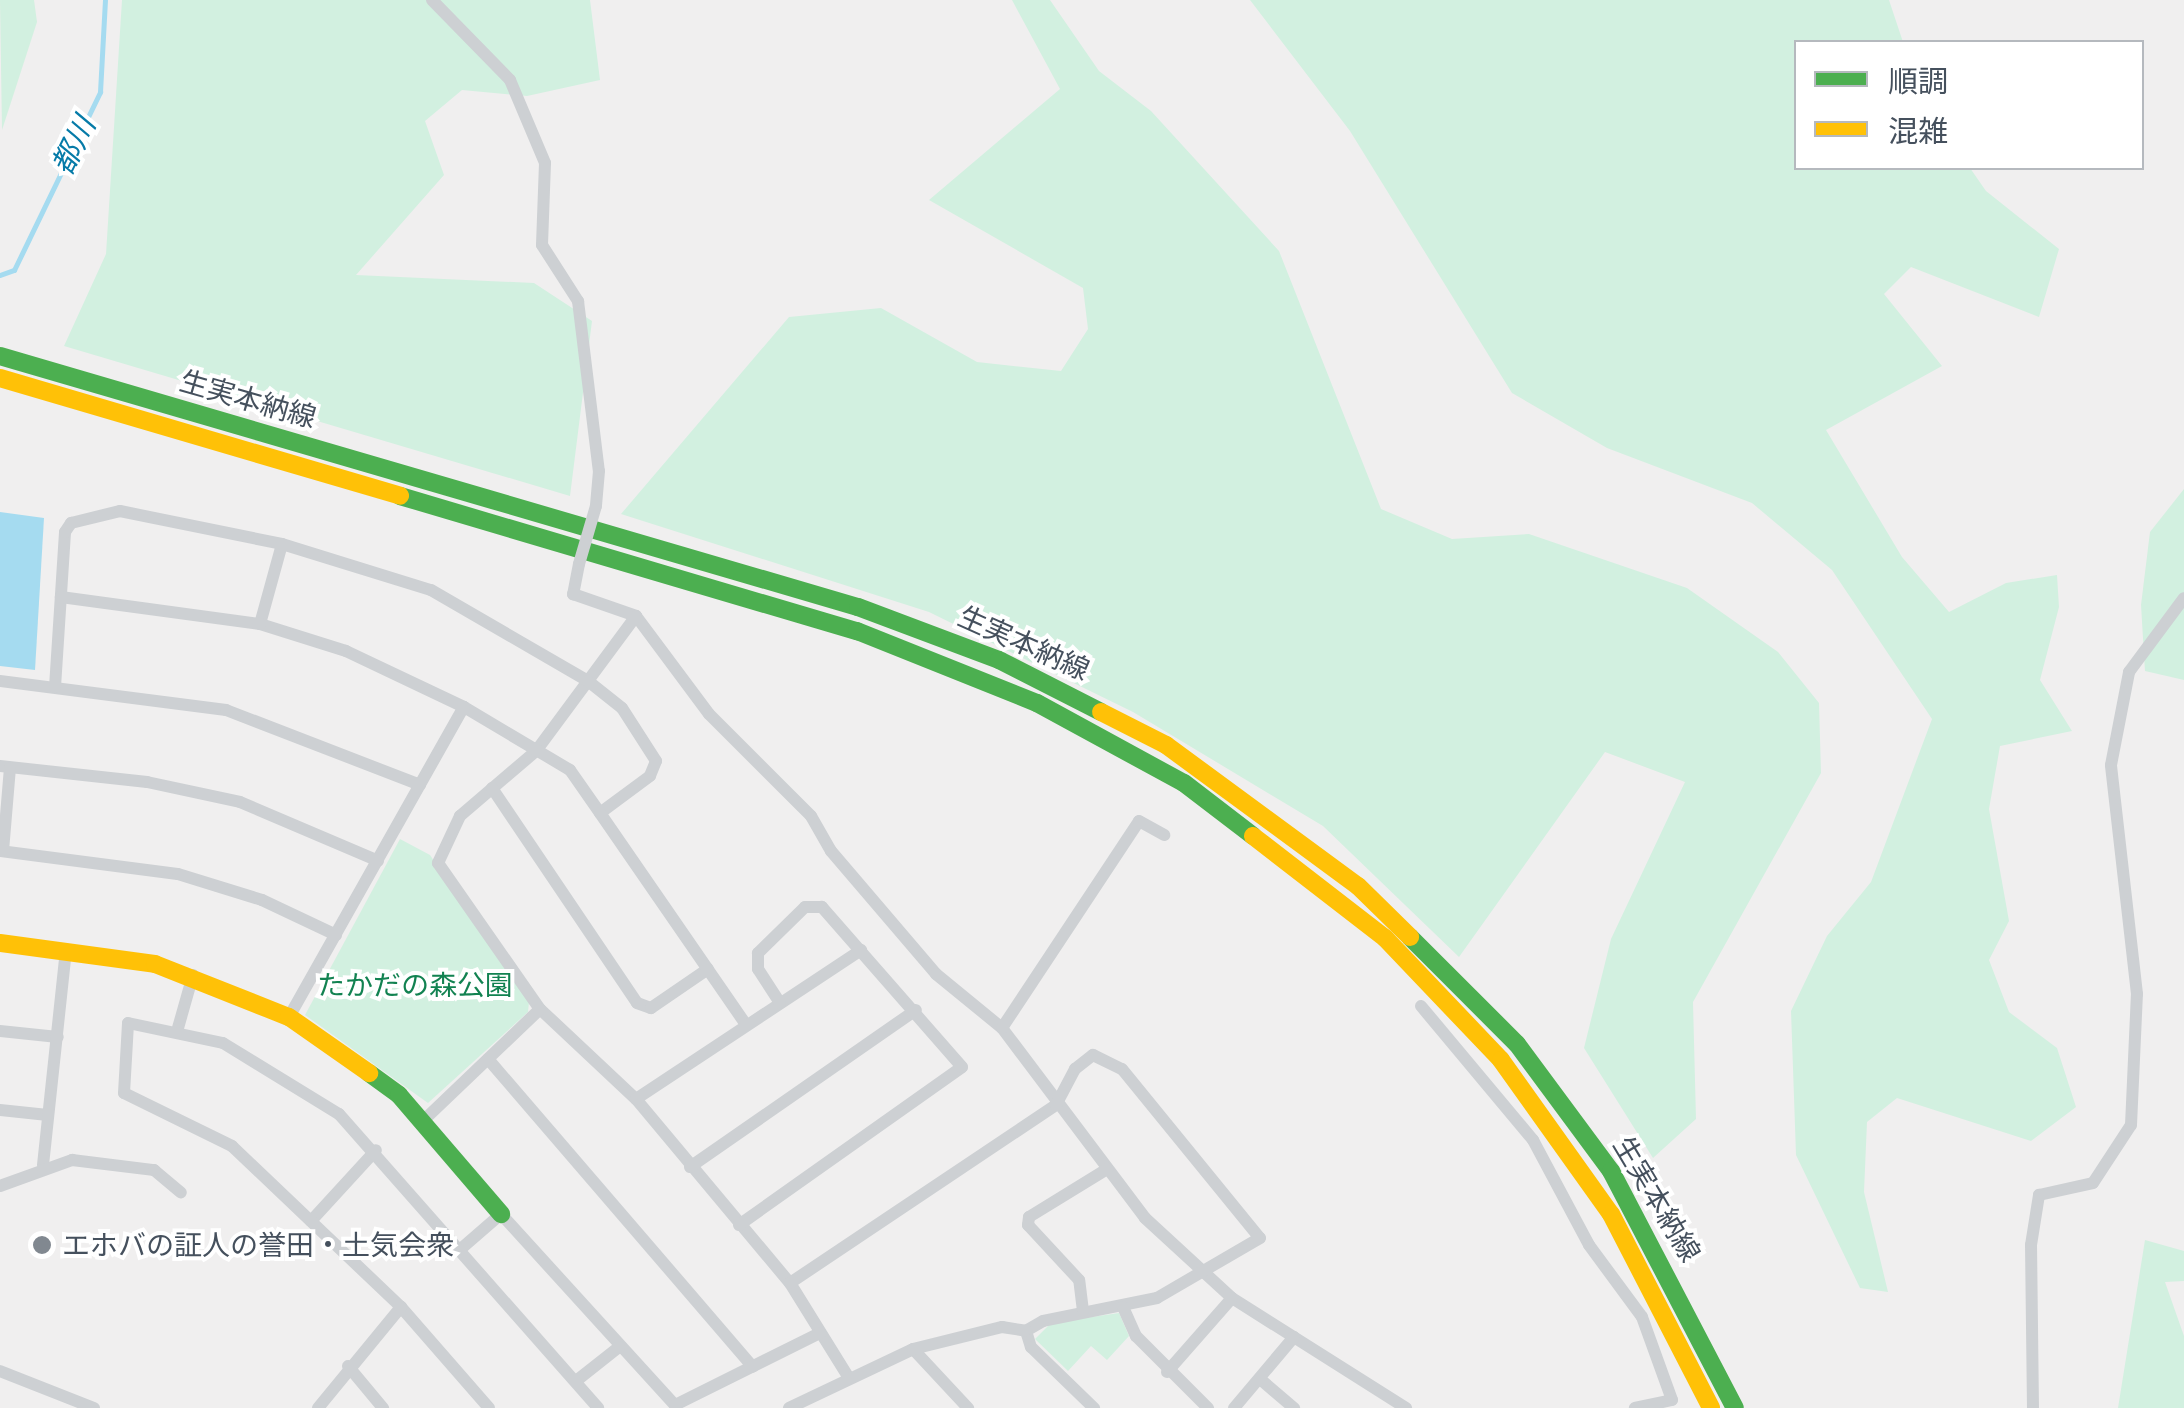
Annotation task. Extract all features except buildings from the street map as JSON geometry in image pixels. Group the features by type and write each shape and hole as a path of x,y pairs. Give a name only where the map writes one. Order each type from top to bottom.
{"main road":[{"name":"生実本納線","path":"0,356 858,607 999,660 1166,745 1358,886 1517,1044 1610,1171 1735,1408"},
{"name":"生実本納線","path":"0,378 857,631 1037,703 1184,783 1384,938 1501,1060 1611,1214 1711,1408"},
{"path":"0,943 66,950 193,975 289,1017 354,1057 424,1119 502,1214"}],"street":[{"path":"432,0 510,80 545,163 542,244 578,301 599,471 596,506 573,594 636,616 709,714 811,816 830,852 936,974 1002,1028 1107,1169 1204,1273 1232,1298 1406,1408"},
{"path":"55,687 65,532 88,516 120,510 282,544 431,590 588,682 622,708 656,761 650,776 600,813"},
{"path":"260,624 282,544"},
{"path":"61,596 260,624 346,651 464,707 570,770 746,1026"},
{"path":"2033,1408 2038,1325 2031,1245 2039,1194 2093,1183 2131,1125 2137,994 2111,765 2129,672 2184,598"},
{"path":"636,616 536,751 460,816 438,862 540,1009 636,1099 790,1283 849,1378"},
{"path":"0,681 226,710 420,784"},
{"path":"289,1017 464,707"},
{"path":"336,934 178,874 2,851 5,767 147,782 240,802 378,861"},
{"path":"492,788 637,1003 650,1008 708,969"},
{"path":"1002,1028 1139,821 1164,835"},
{"path":"739,1225 959,1075 960,1061 822,908 805,907 755,961 780,1003"},
{"path":"43,1165 66,950"},
{"path":"636,1099 861,950"},
{"path":"178,1028 193,975"},
{"path":"1422,1006 1533,1140 1589,1244 1642,1317 1672,1400 1635,1408"},
{"path":"424,1119 540,1009"},
{"path":"690,1166 916,1010"},
{"path":"488,1408 401,1307 232,1146 124,1093 128,1023 178,1028 291,1078 376,1150 598,1408"},
{"path":"0,1032 58,1038"},
{"path":"789,1408 913,1348 1002,1328 1026,1331 1083,1312 1123,1307 1204,1273 1260,1238 1257,1226 1122,1069 1093,1055 1075,1068 1056,1104 790,1283"},
{"path":"488,1058 753,1367"},
{"path":"0,1110 48,1115"},
{"path":"311,1221 376,1150"},
{"path":"0,1186 43,1165 72,1160 154,1170 181,1192"},
{"path":"1083,1312 1079,1280 1028,1225 1029,1217 1107,1169"},
{"path":"463,1247 502,1214 675,1405 820,1332"},
{"path":"1167,1372 1232,1298"},
{"path":"318,1408 348,1366 401,1307"},
{"path":"1123,1307 1126,1324 1167,1372 1208,1408"},
{"path":"1026,1331 1025,1340 1094,1408"},
{"path":"1234,1408 1294,1337"},
{"path":"576,1381 619,1347"},
{"path":"913,1348 968,1408"},
{"path":"348,1366 384,1408"},
{"path":"0,1372 94,1408"},
{"path":"1260,1379 1294,1408"}],"green space":[{"path":"0,0 34,0 37,22 2,130"},
{"path":"122,0 590,0 600,80 527,96 462,90 425,121 444,175 356,275 534,283 592,321 570,496 64,346 106,254"},
{"path":"1012,0 1050,0 1099,71 1151,111 1279,251 1381,509 1452,539 1529,534 1687,588 1778,652 1819,703 1821,773 1693,1002 1696,1119 1653,1158 1584,1048 1611,939 1685,782 1605,752 1459,957 1323,826 1133,712 929,612 621,514 789,317 881,308 977,362 1061,371 1088,329 1083,288 929,200 1060,89"},
{"path":"1250,0 1889,0 1902,40 1794,40 1794,170 1971,170 1986,191 2059,249 2039,317 1911,267 1884,294 1942,366 1826,430 1902,557 1949,612 2006,583 2057,575 2059,607 2040,680 2072,731 2000,746 1989,809 2009,921 1989,960 2009,1012 2057,1048 2076,1107 2031,1141 1897,1098 1867,1122 1864,1192 1888,1292 1860,1288 1796,1155 1791,1011 1827,936 1871,882 1932,719 1832,570 1752,503 1607,448 1512,393 1350,131"},
{"path":"2184,489 2184,680 2145,671 2141,605 2150,532"},
{"name":"たかだの森公園","path":"400,839 430,855 529,1002 528,1012 428,1103 305,1015"},
{"path":"2145,1240 2184,1251 2184,1281 2165,1282 2184,1336 2184,1408 2118,1408"},
{"path":"1119,1313 1129,1336 1107,1360 1091,1346 1068,1371 1035,1339 1051,1323"}],"water":[{"path":"0,512 44,518 35,670 0,666"}],"waterway":[{"name":"都川","path":"0,275 14,270 100,92 105,0"}],"traffic: fast":[{"path":"0,356 858,607 999,660 1101,712"},
{"path":"400,496 857,631 1037,703 1184,783 1253,836"},
{"path":"1410,937 1517,1044 1611,1171 1735,1408"},
{"path":"369,1073 399,1095 501,1214"}],"traffic: slow":[{"path":"0,378 400,496"},
{"path":"1101,712 1166,745 1358,886 1410,937"},
{"path":"1253,836 1385,938 1501,1060 1611,1214 1711,1408"},
{"path":"0,943 155,964 289,1017 369,1073"}],"place":[{"name":"エホバの証人の誉田・土気会衆","path":"42,1245"}]}
